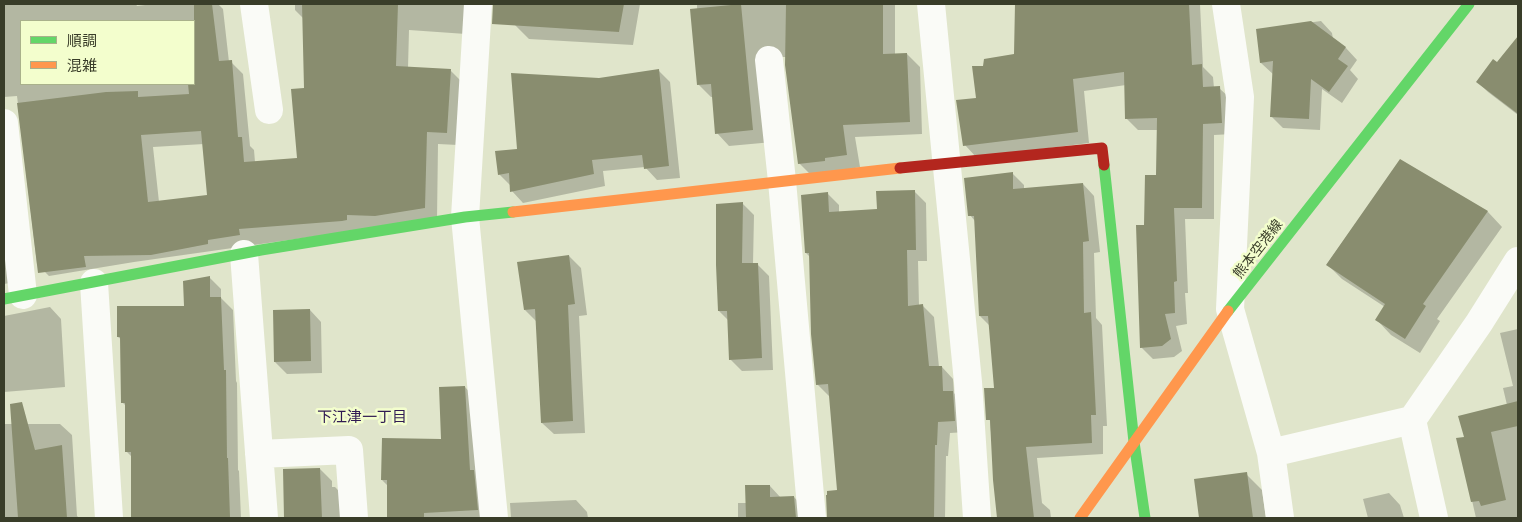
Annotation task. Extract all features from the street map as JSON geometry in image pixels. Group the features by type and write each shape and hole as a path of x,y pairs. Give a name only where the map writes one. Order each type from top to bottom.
{"street":[{"path":"254,4 269,110"},
{"path":"478,4 465,217 494,518"},
{"path":"931,4 968,382 977,518"},
{"path":"1226,4 1240,97 1230,309 1271,453 1280,518"},
{"name":"熊本空港線","path":"1080,518 1230,309 1469,4"},
{"path":"768,60 782,181 812,518"},
{"path":"4,123 13,297 244,254 465,217 946,163 1102,148 1134,442 1145,518"},
{"path":"244,254 264,518"},
{"path":"1271,453 1412,420 1479,323 1518,261"},
{"path":"94,283 109,518"},
{"path":"1412,420 1434,518"},
{"path":"259,454 350,450 354,518"}],"building":[{"path":"194,4 212,4 219,61 232,60 238,137 242,137 244,162 297,158 291,89 304,88 302,4 398,4 396,66 451,69 447,133 427,132 425,208 375,216 347,215 347,220 342,221 239,229 240,235 208,240 208,244 151,255 84,256 86,267 38,273 17,103 106,92 138,91 138,97 189,94 188,85 195,85","holes":["201,131 207,195 148,202 141,135"]},
{"path":"493,4 624,4 619,32 492,24"},
{"path":"741,4 753,130 715,134 711,84 697,85 690,9"},
{"path":"786,4 883,4 883,54 907,53 910,122 843,125 847,155 825,158 825,161 798,164 785,65"},
{"path":"1015,4 1189,4 1192,65 1202,64 1203,87 1220,86 1222,123 1203,124 1202,208 1174,208 1177,281 1174,282 1175,313 1165,314 1171,339 1162,346 1140,348 1136,225 1144,225 1145,175 1156,175 1157,118 1125,119 1124,72 1073,79 1078,132 963,146 956,100 976,98 972,66 983,66 984,59 1014,54"},
{"path":"1311,21 1346,47 1338,59 1348,66 1329,92 1311,79 1309,119 1270,117 1273,61 1260,63 1256,29"},
{"path":"1518,36 1518,114 1476,82 1493,59 1497,62"},
{"path":"659,69 669,166 644,169 642,155 592,160 594,174 510,192 509,173 498,175 495,151 517,149 511,73 599,78"},
{"path":"1400,159 1488,211 1423,304 1426,306 1405,339 1375,320 1385,304 1326,265"},
{"path":"1013,172 1013,189 1083,183 1089,241 1083,242 1084,313 1091,312 1096,415 1091,415 1092,443 1026,447 1034,518 997,518 990,420 986,420 984,388 994,388 988,316 979,316 974,216 968,216 964,178"},
{"path":"915,190 916,250 907,250 908,306 923,304 929,366 942,366 943,391 953,391 955,421 938,422 937,445 935,445 934,518 827,518 827,491 837,490 828,384 816,385 811,334 809,253 805,253 801,195 828,192 829,212 877,209 876,191"},
{"path":"743,202 742,263 758,263 762,358 729,360 727,311 718,311 716,204"},
{"path":"569,255 575,304 568,305 573,421 541,423 535,309 524,310 517,262"},
{"path":"210,276 210,297 221,297 224,370 226,370 230,517 131,518 131,452 125,452 125,403 121,403 120,337 117,337 117,306 184,306 183,281"},
{"path":"310,309 311,361 274,362 273,310"},
{"path":"465,386 470,470 474,470 478,510 424,513 424,518 387,518 387,480 381,480 382,438 441,439 439,387"},
{"path":"1518,401 1518,426 1491,432 1506,500 1481,506 1479,501 1471,502 1456,438 1464,437 1458,416"},
{"path":"22,402 35,450 62,445 67,518 18,518 10,404"},
{"path":"320,468 322,518 284,518 283,469"},
{"path":"1247,472 1253,518 1199,518 1194,479"},
{"path":"745,485 770,485 770,497 794,496 796,518 746,518"}],"traffic: fast":[{"path":"1228,311 1469,4"},
{"path":"1104,165 1134,442 1145,518"},
{"path":"4,299 261,250 465,217 513,212"}],"traffic: slow":[{"path":"513,212 900,168"},
{"path":"1080,518 1228,311"}],"traffic: jam":[{"path":"900,168 1102,148 1104,165"}],"district":[{"name":"下江津一丁目","path":"362,417"}]}
